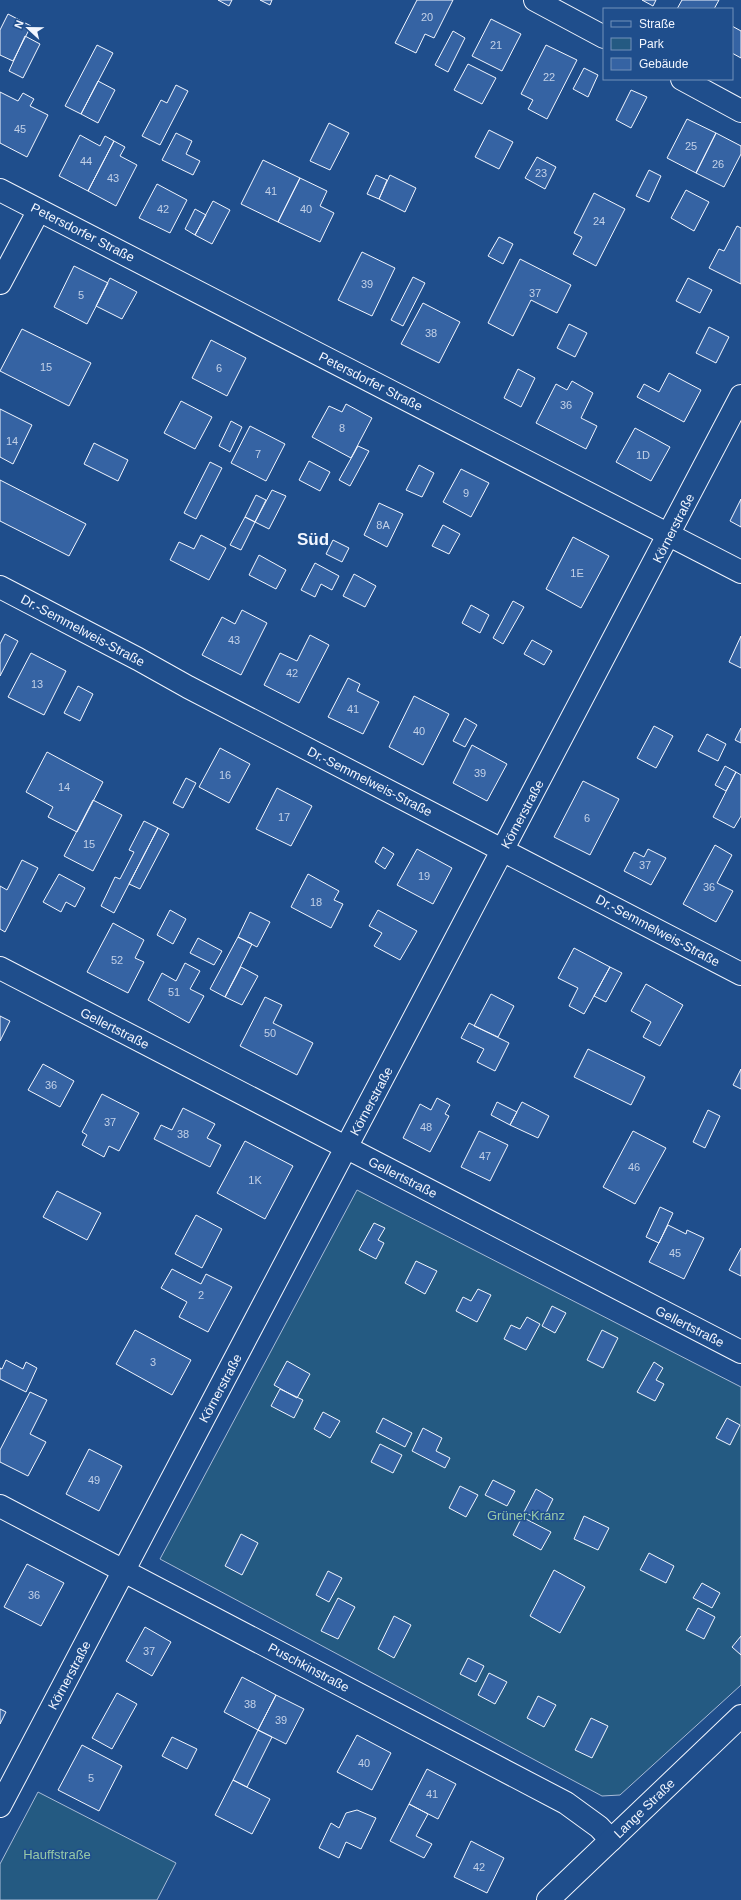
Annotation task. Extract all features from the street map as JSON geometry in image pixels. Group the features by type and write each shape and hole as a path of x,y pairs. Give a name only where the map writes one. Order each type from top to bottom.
{"street":[{"path":"535,0 603,36"},
{"path":"684,80 741,111"},
{"name":"Petersdorfer Straße","path":"0,190 741,572"},
{"path":"0,283 39,210"},
{"name":"Körnerstraße","path":"0,1806 741,396"},
{"name":"Dr.-Semmelweis-Straße","path":"0,587 138,659 188,687 741,974"},
{"name":"Gellertstraße","path":"0,968 741,1352"},
{"name":"Puschkinstraße","path":"0,1506 566,1802 599,1827 610,1840"},
{"name":"Lange Straße","path":"548,1900 741,1716"}],"green space":[{"name":"Grüner Kranz","path":"357,1190 741,1387 741,1685 620,1795 602,1796 160,1559"},
{"name":"Hauffstraße","path":"38,1792 176,1863 157,1900 0,1900 0,1864"}],"building":[{"path":"218,0 232,0 229,6"},
{"path":"260,0 272,0 270,5"},
{"path":"417,0 453,0 434,38 425,34 416,53 395,43"},
{"path":"642,0 656,0 653,6"},
{"path":"682,0 719,0 715,8 678,8"},
{"path":"8,14 31,26 13,61 0,55 0,30"},
{"path":"491,19 521,34 502,71 472,56"},
{"path":"733,27 741,31 741,58 733,54"},
{"path":"453,31 465,38 448,72 435,65"},
{"path":"25,36 40,44 23,78 9,71"},
{"path":"97,45 113,53 81,114 65,106"},
{"path":"546,45 577,60 547,119 528,109 533,100 521,94"},
{"path":"468,64 496,78 482,104 454,90"},
{"path":"584,68 598,75 588,97 573,89"},
{"path":"98,81 115,90 98,123 81,114"},
{"path":"176,85 188,91 160,145 142,136 161,100 167,103"},
{"path":"631,90 647,97 631,128 616,120"},
{"path":"0,92 18,101 23,93 34,99 30,106 48,115 27,157 0,143"},
{"path":"687,119 716,133 696,173 667,158"},
{"path":"329,123 349,133 330,170 310,161"},
{"path":"489,130 513,142 499,169 475,157"},
{"path":"176,133 192,141 186,154 200,161 193,175 162,160"},
{"path":"716,133 741,146 741,154 724,187 696,173"},
{"path":"80,135 100,146 105,136 114,141 88,191 59,176"},
{"path":"114,141 125,147 120,156 137,165 116,206 88,191"},
{"path":"537,157 556,167 545,189 525,178"},
{"path":"263,160 300,178 278,222 241,204"},
{"path":"649,170 661,176 649,202 636,196"},
{"path":"376,175 387,180 379,199 367,194"},
{"path":"390,175 416,188 405,212 379,199"},
{"path":"300,178 327,191 320,206 334,213 320,242 278,222"},
{"path":"157,184 187,200 170,233 139,218"},
{"path":"686,190 709,202 694,231 671,218"},
{"path":"594,193 625,209 596,266 573,254 582,237 574,233"},
{"path":"213,201 230,210 212,244 195,235"},
{"path":"195,209 206,215 195,235 185,229"},
{"path":"737,226 741,228 741,284 709,268 719,249 724,251"},
{"path":"499,237 513,244 503,264 488,256"},
{"path":"362,252 395,268 372,316 338,300"},
{"path":"520,259 571,285 557,313 531,300 513,336 488,323"},
{"path":"74,266 108,283 87,324 54,307"},
{"path":"413,277 425,283 403,326 391,320"},
{"path":"110,278 137,292 122,319 96,306"},
{"path":"688,278 712,290 700,313 676,301"},
{"path":"423,303 460,322 439,363 401,344"},
{"path":"569,324 587,333 575,357 557,348"},
{"path":"709,327 729,337 716,363 696,353"},
{"path":"22,329 91,363 69,406 0,371"},
{"path":"211,340 246,358 227,396 192,378"},
{"path":"518,369 535,378 521,407 504,398"},
{"path":"669,373 701,390 684,422 637,397 644,384 659,392"},
{"path":"572,381 593,393 581,418 597,426 586,449 536,423 556,384 567,390"},
{"path":"181,401 212,417 195,449 164,433"},
{"path":"346,404 372,418 351,458 312,437 329,406 342,412"},
{"path":"0,409 32,425 13,464 0,457"},
{"path":"231,421 242,427 230,452 219,446"},
{"path":"250,426 285,444 266,481 231,463"},
{"path":"635,428 670,447 651,481 616,462"},
{"path":"94,443 128,460 118,481 84,464"},
{"path":"358,446 369,451 350,486 339,480"},
{"path":"309,461 330,472 320,491 299,480"},
{"path":"210,462 222,468 196,519 184,513"},
{"path":"419,465 434,473 422,497 406,490"},
{"path":"461,469 489,483 471,517 443,502"},
{"path":"0,480 86,524 69,556 0,521"},
{"path":"272,490 286,496 269,529 255,522"},
{"path":"256,495 266,500 255,522 245,517"},
{"path":"741,499 741,527 730,521"},
{"path":"379,503 403,514 387,547 364,535"},
{"path":"245,517 255,522 241,550 230,545"},
{"path":"443,525 460,534 449,554 432,546"},
{"path":"201,535 226,548 209,580 170,560 179,542 194,549"},
{"path":"573,537 609,556 581,608 546,589"},
{"path":"333,540 349,548 342,562 326,554"},
{"path":"259,555 286,570 276,589 249,575"},
{"path":"315,563 339,576 332,590 321,584 315,597 301,590"},
{"path":"354,574 376,586 365,607 343,596"},
{"path":"513,601 524,607 503,644 493,638"},
{"path":"471,605 489,615 480,633 462,623"},
{"path":"242,610 267,623 241,675 202,655 222,617 235,624"},
{"path":"5,634 18,641 0,676 0,644"},
{"path":"310,635 329,645 299,703 264,685 280,653 297,661"},
{"path":"741,636 741,668 729,662"},
{"path":"532,640 552,651 544,665 524,654"},
{"path":"31,653 66,671 44,715 8,697"},
{"path":"348,678 360,684 357,691 379,702 363,734 328,717"},
{"path":"78,686 93,694 80,721 64,713"},
{"path":"414,696 449,714 423,765 389,747"},
{"path":"465,718 477,725 465,747 453,741"},
{"path":"654,726 673,736 656,768 637,758"},
{"path":"741,728 741,743 735,740"},
{"path":"707,734 726,744 718,761 698,751"},
{"path":"472,745 507,764 487,801 453,783"},
{"path":"220,748 250,764 229,803 199,787"},
{"path":"47,752 103,782 77,832 48,817 53,807 26,792"},
{"path":"725,766 736,772 726,791 715,785"},
{"path":"736,772 741,775 741,816 734,828 713,817"},
{"path":"186,778 196,783 183,808 173,803"},
{"path":"583,781 619,799 590,855 554,837"},
{"path":"277,788 312,806 291,846 256,829"},
{"path":"93,800 122,815 93,871 64,856"},
{"path":"144,821 158,828 114,913 101,906 115,877 120,879 134,852 129,850"},
{"path":"158,828 169,834 140,889 129,884"},
{"path":"715,845 732,855 717,883 733,891 716,922 683,904"},
{"path":"383,847 394,854 385,869 375,862"},
{"path":"417,849 452,868 433,904 397,885"},
{"path":"648,849 666,858 651,885 624,871 634,852 644,857"},
{"path":"22,860 38,868 5,932 0,929 0,886 7,890"},
{"path":"59,874 85,888 75,907 66,902 61,912 43,902"},
{"path":"308,874 339,891 334,900 343,904 331,928 291,907"},
{"path":"170,910 186,919 173,944 157,935"},
{"path":"378,910 417,931 400,960 374,946 382,933 369,926"},
{"path":"250,912 270,922 257,947 238,937"},
{"path":"113,923 144,940 135,958 144,962 128,993 87,972"},
{"path":"238,937 252,944 225,997 210,989"},
{"path":"198,938 222,951 214,965 190,953"},
{"path":"574,948 610,967 584,1014 569,1006 578,988 558,978"},
{"path":"185,963 200,971 190,989 204,996 189,1023 148,1000 162,973 176,981"},
{"path":"241,967 258,976 242,1005 225,997"},
{"path":"610,967 622,973 606,1002 594,996"},
{"path":"646,984 683,1005 660,1046 643,1037 651,1022 631,1011"},
{"path":"491,994 514,1006 498,1037 474,1026"},
{"path":"265,997 282,1005 273,1023 313,1043 297,1075 240,1046"},
{"path":"0,1016 10,1021 0,1041"},
{"path":"469,1023 509,1043 495,1071 477,1062 484,1049 461,1038"},
{"path":"588,1049 645,1077 631,1105 574,1077"},
{"path":"43,1064 74,1081 60,1107 28,1090"},
{"path":"741,1069 741,1089 733,1085"},
{"path":"102,1094 139,1113 119,1151 109,1146 104,1157 82,1145 87,1135 82,1132"},
{"path":"437,1098 450,1105 445,1114 449,1116 430,1152 403,1138 420,1104 431,1110"},
{"path":"497,1102 517,1112 510,1125 491,1115"},
{"path":"522,1102 549,1116 538,1138 510,1125"},
{"path":"183,1108 215,1124 207,1138 221,1145 210,1167 154,1139 161,1125 172,1130"},
{"path":"708,1110 720,1116 705,1148 693,1142"},
{"path":"479,1131 508,1145 490,1181 461,1167"},
{"path":"633,1131 666,1148 635,1204 603,1187"},
{"path":"245,1141 293,1166 265,1219 217,1193"},
{"path":"57,1191 101,1213 87,1240 43,1217"},
{"path":"660,1207 673,1213 659,1243 646,1237"},
{"path":"196,1215 222,1229 202,1268 175,1254"},
{"path":"374,1223 385,1228 378,1240 384,1243 376,1259 359,1250"},
{"path":"668,1225 686,1234 687,1230 704,1238 684,1279 649,1262"},
{"path":"741,1248 741,1276 729,1270"},
{"path":"416,1261 437,1271 425,1294 405,1283"},
{"path":"172,1269 201,1284 206,1274 232,1287 208,1332 179,1317 187,1302 161,1288"},
{"path":"478,1289 491,1295 477,1322 456,1311 463,1297 471,1301"},
{"path":"552,1306 566,1313 555,1333 542,1326"},
{"path":"527,1317 540,1324 526,1350 504,1339 511,1325 520,1329"},
{"path":"135,1330 191,1360 172,1395 116,1364"},
{"path":"602,1330 618,1338 603,1368 587,1360"},
{"path":"6,1360 23,1369 26,1362 37,1368 26,1392 0,1379 0,1368 2,1369"},
{"path":"287,1361 310,1374 297,1398 274,1385"},
{"path":"654,1362 663,1368 656,1380 664,1384 655,1401 637,1392"},
{"path":"280,1389 303,1400 294,1418 271,1406"},
{"path":"30,1392 47,1400 30,1434 46,1442 28,1476 0,1462 0,1450"},
{"path":"323,1412 340,1421 330,1438 314,1429"},
{"path":"383,1418 412,1433 405,1447 376,1432"},
{"path":"727,1418 740,1425 730,1445 716,1438"},
{"path":"423,1428 442,1438 436,1451 450,1458 445,1468 412,1451"},
{"path":"380,1444 402,1455 393,1473 371,1462"},
{"path":"89,1449 122,1466 99,1511 66,1494"},
{"path":"493,1480 515,1491 507,1506 485,1495"},
{"path":"460,1486 478,1495 466,1517 449,1508"},
{"path":"536,1489 553,1499 542,1521 524,1512"},
{"path":"584,1516 609,1528 598,1550 574,1539"},
{"path":"522,1517 551,1532 541,1550 513,1535"},
{"path":"241,1534 258,1543 242,1575 225,1566"},
{"path":"649,1553 674,1566 666,1583 640,1570"},
{"path":"27,1564 64,1583 41,1626 4,1607"},
{"path":"554,1570 585,1587 560,1633 530,1616"},
{"path":"328,1571 342,1578 329,1602 316,1595"},
{"path":"702,1583 720,1593 712,1608 693,1598"},
{"path":"338,1598 355,1607 338,1639 321,1631"},
{"path":"698,1608 715,1617 704,1639 686,1630"},
{"path":"394,1616 411,1625 394,1658 378,1649"},
{"path":"145,1627 171,1642 152,1676 126,1661"},
{"path":"741,1636 741,1655 732,1647"},
{"path":"468,1658 484,1666 476,1682 460,1674"},
{"path":"489,1673 507,1682 495,1704 478,1695"},
{"path":"242,1677 276,1695 258,1730 224,1712"},
{"path":"117,1693 137,1704 112,1749 92,1738"},
{"path":"276,1695 304,1709 286,1744 258,1730"},
{"path":"538,1696 556,1705 544,1727 527,1718"},
{"path":"0,1709 6,1712 0,1724"},
{"path":"591,1718 608,1726 592,1758 575,1750"},
{"path":"258,1730 272,1737 247,1787 233,1780"},
{"path":"357,1735 391,1753 372,1790 337,1772"},
{"path":"172,1737 197,1749 187,1769 162,1756"},
{"path":"82,1745 122,1766 99,1811 58,1790"},
{"path":"427,1769 456,1784 438,1819 409,1804"},
{"path":"233,1780 270,1799 252,1834 215,1815"},
{"path":"409,1804 428,1814 416,1836 432,1844 424,1858 390,1841"},
{"path":"357,1810 376,1818 361,1849 346,1842 339,1858 319,1848 331,1823 339,1828 346,1813"},
{"path":"471,1841 504,1858 487,1893 454,1877"}],"district":[{"name":"Süd","path":"313,539"}]}
